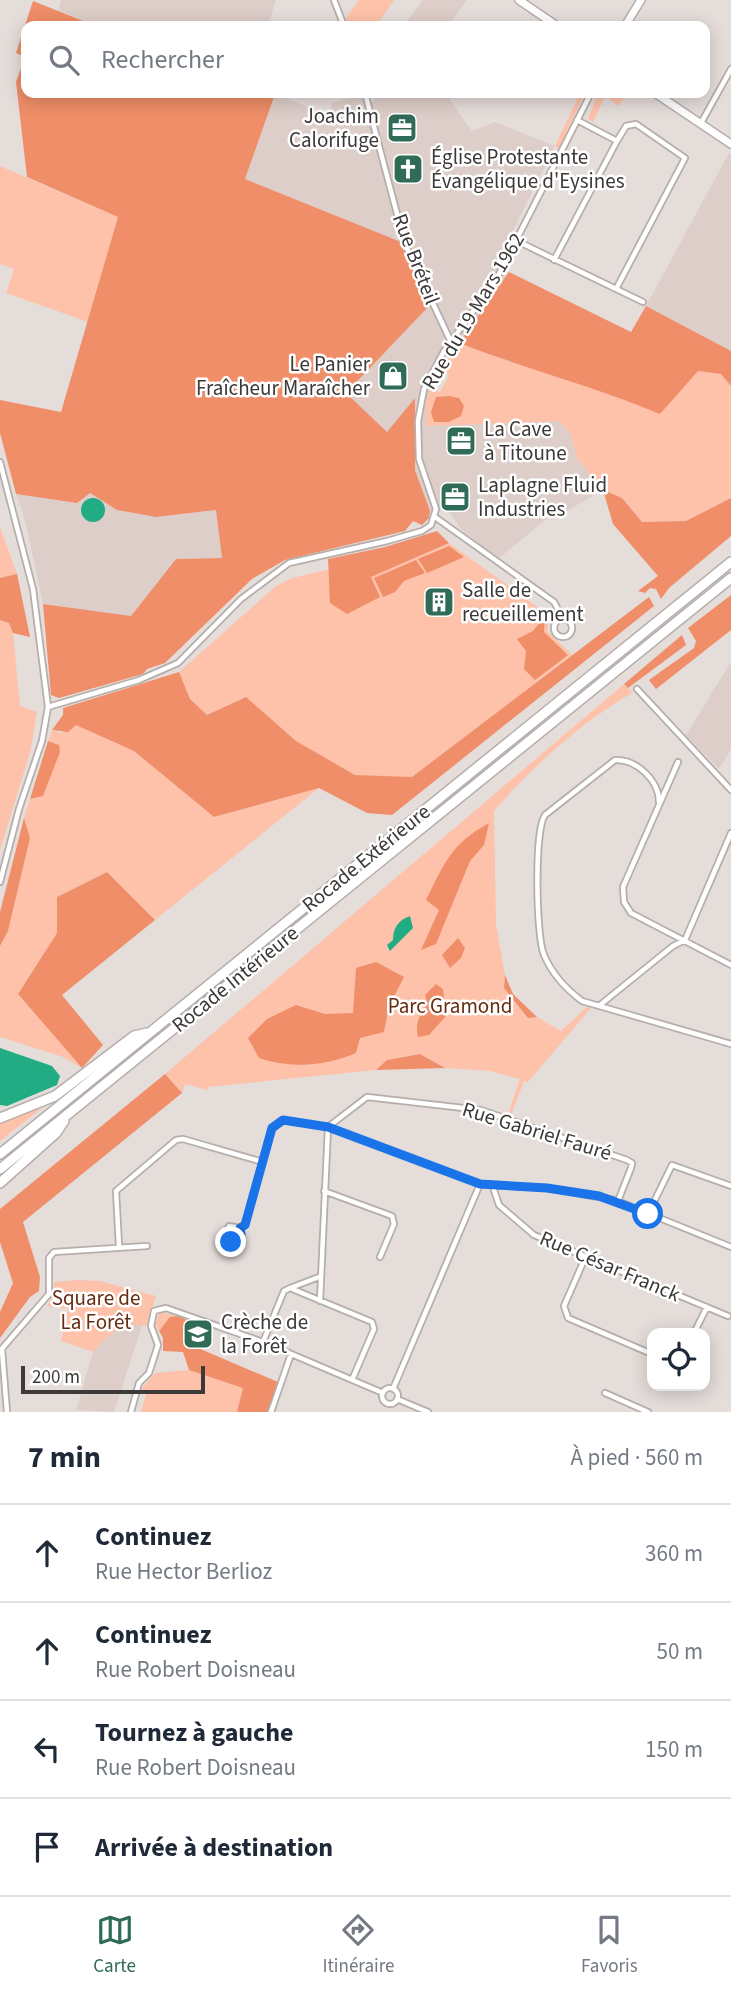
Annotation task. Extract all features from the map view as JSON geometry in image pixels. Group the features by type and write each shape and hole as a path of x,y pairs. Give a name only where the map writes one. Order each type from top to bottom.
{"highway":[{"name":"Rocade Extérieure","path":"0,1154 731,562"},
{"name":"Rocade Intérieure","path":"0,1169 731,578"},
{"path":"0,1118 55,1096 134,1036 152,1031"},
{"path":"0,1183 56,1133 71,1111"}],"street":[{"path":"334,0 342,21"},
{"path":"519,0 550,21"},
{"path":"628,21 641,0"},
{"path":"700,123 731,69"},
{"name":"Rue Bréteil","path":"366,98 405,244 451,342"},
{"name":"Rue du 19 Mars 1962","path":"435,517 436,509 419,466 420,407 427,381 451,342 486,297 588,98"},
{"path":"662,98 731,144"},
{"path":"577,120 617,141"},
{"path":"554,260 626,126 636,124 683,155 685,160 616,289"},
{"path":"517,241 643,302"},
{"path":"0,462 33,589 48,707 42,741 19,809 0,883"},
{"path":"48,707 139,680 178,663 241,599 289,563 422,531 435,517 554,602 564,619"},
{"path":"636,690 731,790"},
{"path":"659,802 659,793 653,781 634,764 615,760 554,807 540,822 537,841 543,954 573,994 599,1005 731,1044"},
{"path":"678,762 623,887 624,902 631,914 731,965"},
{"path":"599,1005 685,940 731,833"},
{"name":"Rue Gabriel Fauré","path":"328,1127 367,1097 481,1110 632,1163 618,1201"},
{"path":"240,1228 245,1225 272,1128 278,1121 328,1127 480,1184 493,1187 547,1188 618,1201 731,1247"},
{"path":"320,1301 319,1277 328,1127"},
{"path":"119,1247 116,1191 176,1140 183,1139 263,1162"},
{"path":"648,1214 672,1165 731,1186"},
{"path":"397,1399 393,1389 480,1184"},
{"name":"Rue César Franck","path":"493,1187 499,1205 521,1226 584,1258 728,1316"},
{"path":"324,1191 392,1216 394,1224 380,1257"},
{"path":"8,1412 1,1350 49,1294 51,1254 147,1247"},
{"path":"584,1258 564,1306 568,1318 647,1352"},
{"path":"263,1342 284,1291 319,1277"},
{"path":"290,1288 372,1322 374,1329 352,1380"},
{"path":"696,1328 707,1307"},
{"path":"131,1412 139,1383 149,1373 158,1345 151,1326 154,1311 166,1308 263,1342 383,1393 393,1389"},
{"path":"271,1412 291,1354"},
{"path":"383,1393 387,1403 384,1411"},
{"path":"605,1393 648,1412"},
{"path":"387,1403 397,1399 428,1412"}],"shaded area":[{"path":"61,0 276,0 270,21 84,21 59,10"},
{"path":"423,0 467,0 452,21 407,21"},
{"path":"33,1 83,21 26,21"},
{"path":"21,38 21,55 16,53"},
{"path":"21,68 21,98 274,98 245,179 401,242 429,306 346,393 387,432 415,398 415,470 430,511 429,518 422,525 413,521 405,531 285,560 252,579 165,663 147,669 143,674 59,698 51,695 43,604 131,616 176,559 222,558 216,510 156,517 117,510 90,493 77,503 16,494 0,433 0,400 61,412 118,217 27,177 16,82"},
{"path":"274,98 285,98 328,115 332,103 351,98 363,98 372,102 375,98 452,98 450,100 472,131 495,122 555,146 496,265 509,272 441,370 426,402 559,420 572,434 577,458 603,490 551,520 549,517 498,559 461,529 446,507 430,511 415,470 415,399 387,432 345,393 429,306 245,179"},
{"path":"729,153 731,154 731,351 646,306"},
{"path":"509,272 631,332 646,306 731,351 731,386 721,374 698,371 660,414 459,343"},
{"path":"436,397 459,398 464,406 461,416 449,422 434,422 431,412"},
{"path":"603,490 622,498 642,522 686,521 731,498 731,536 669,588 661,599 656,589 650,588 645,593 638,591 658,576 613,524"},
{"path":"90,493 117,510 156,517 217,510 222,558 176,559 131,616 43,604 25,520 16,494 77,502"},
{"path":"93,498 104,505 105,510 98,521 93,522 82,515 81,510 88,499"},
{"path":"437,531 449,543 371,577 380,597 347,614 330,603 328,559 385,547"},
{"path":"449,546 464,557 427,573 418,559"},
{"path":"416,560 425,573 404,581 395,592 383,597 374,578"},
{"path":"17,574 30,637 13,633 9,623 0,620 0,578"},
{"path":"731,595 731,630 656,689 649,680 694,648 696,641 688,628"},
{"path":"649,597 654,606 392,815 367,813 319,788 214,817 134,751 76,725 68,732 52,730 63,715 63,708 179,672 190,699 207,715 246,697 296,741 355,775 412,777"},
{"path":"545,616 544,632 568,655 535,680 524,669 526,651 517,639 533,631"},
{"path":"682,635 686,645 628,688 624,684"},
{"path":"731,662 731,749 719,769 686,735"},
{"path":"48,741 59,745 60,752 43,796 30,799"},
{"path":"24,818 30,838 8,931 0,946 0,912"},
{"path":"489,823 484,845 470,861 436,944 421,950 439,910 426,900 439,875 457,847"},
{"path":"107,872 155,920 62,995 103,1045 82,1068 18,994 57,933 57,897"},
{"path":"410,916 413,928 390,951 387,945 393,940 395,928"},
{"path":"458,938 465,948 461,958 450,968 442,955"},
{"path":"376,962 404,977 389,1006 384,1032 360,1038 356,1053 333,1061 295,1065 259,1058 248,1038 267,1019 296,1005 325,1014 353,1013 356,968"},
{"path":"505,975 513,994 537,1017 528,1018 504,988"},
{"path":"436,984 443,989 446,1016 429,1035 418,1037 420,1014 427,1002 425,995"},
{"path":"0,1048 52,1066 60,1076 57,1085 7,1106 0,1105"},
{"path":"420,1054 445,1068 376,1070 387,1060"},
{"path":"165,1074 182,1093 23,1222 40,1277 39,1291 30,1297 0,1338 0,1312 13,1283 0,1242 0,1209"},
{"path":"177,1316 190,1321 184,1342 278,1382 268,1412 237,1412 243,1388 189,1370 183,1352 163,1351 163,1338 159,1331 170,1317"},
{"path":"132,1323 142,1326 114,1412 76,1410 93,1352 113,1331"}],"green space":[{"path":"359,0 394,0 379,21 347,21 346,18"},
{"path":"578,98 583,98 559,148 555,146"},
{"path":"596,98 604,98 593,122 588,119"},
{"path":"608,98 624,98 619,106"},
{"path":"0,166 118,217 88,322 6,293 14,269 0,264"},
{"path":"459,343 660,413 698,371 721,374 731,386 731,498 686,521 642,522 622,498 603,490 577,458 571,434 559,421 426,426 426,402 431,388 440,392 449,375 440,370"},
{"path":"0,527 17,574 30,637 13,633 20,706 37,712 30,753 0,850"},
{"path":"449,543 550,616 547,631 572,655 412,778 355,775 296,741 246,697 207,715 190,699 179,672 276,586 292,578 331,569 330,603 370,577"},
{"name":"Parc Gramond","path":"624,684 632,693 558,746 494,811 496,924 505,975 504,988 528,1018 537,1017 561,1031 587,1007 591,1008 528,1082 524,1081 511,1115 508,1114 520,1079 490,1071 445,1068 420,1054 387,1060 376,1070 208,1087 207,1090 185,1084 182,1093 165,1074"},
{"path":"76,724 134,751 214,817 319,788 155,920 107,872 57,897 57,933 18,994 82,1068 63,1057 0,1037 0,946 8,931 30,838 24,818 30,799 43,796 59,745 48,741 52,730 61,733"},
{"path":"42,1108 0,1141 0,1121"},
{"name":"Square de La Forêt","path":"100,1281 156,1296 146,1326 122,1328 110,1335 93,1352 61,1341 68,1309 47,1306 54,1295 54,1282"},
{"path":"160,1312 177,1316 171,1317 159,1331 155,1324"},
{"path":"189,1370 244,1388 237,1412 141,1412 146,1394 139,1392 155,1373"}],"place":[{"name":"Joachim Calorifuge","path":"402,128"},
{"name":"Église Protestante Évangélique d'Eysines","path":"408,169"},
{"name":"Le Panier Fraîcheur Maraîcher","path":"393,376"},
{"name":"La Cave à Titoune","path":"461,441"},
{"name":"Laplagne Fluid Industries","path":"455,497"},
{"name":"Salle de recueillement","path":"439,602"},
{"name":"Crèche de la Forêt","path":"198,1334"}],"route":[{"path":"231,1242 239,1239 242,1232 240,1228 245,1225 272,1128 278,1121 283,1120 328,1127 480,1184 493,1187 547,1188 599,1196 648,1214"}]}
